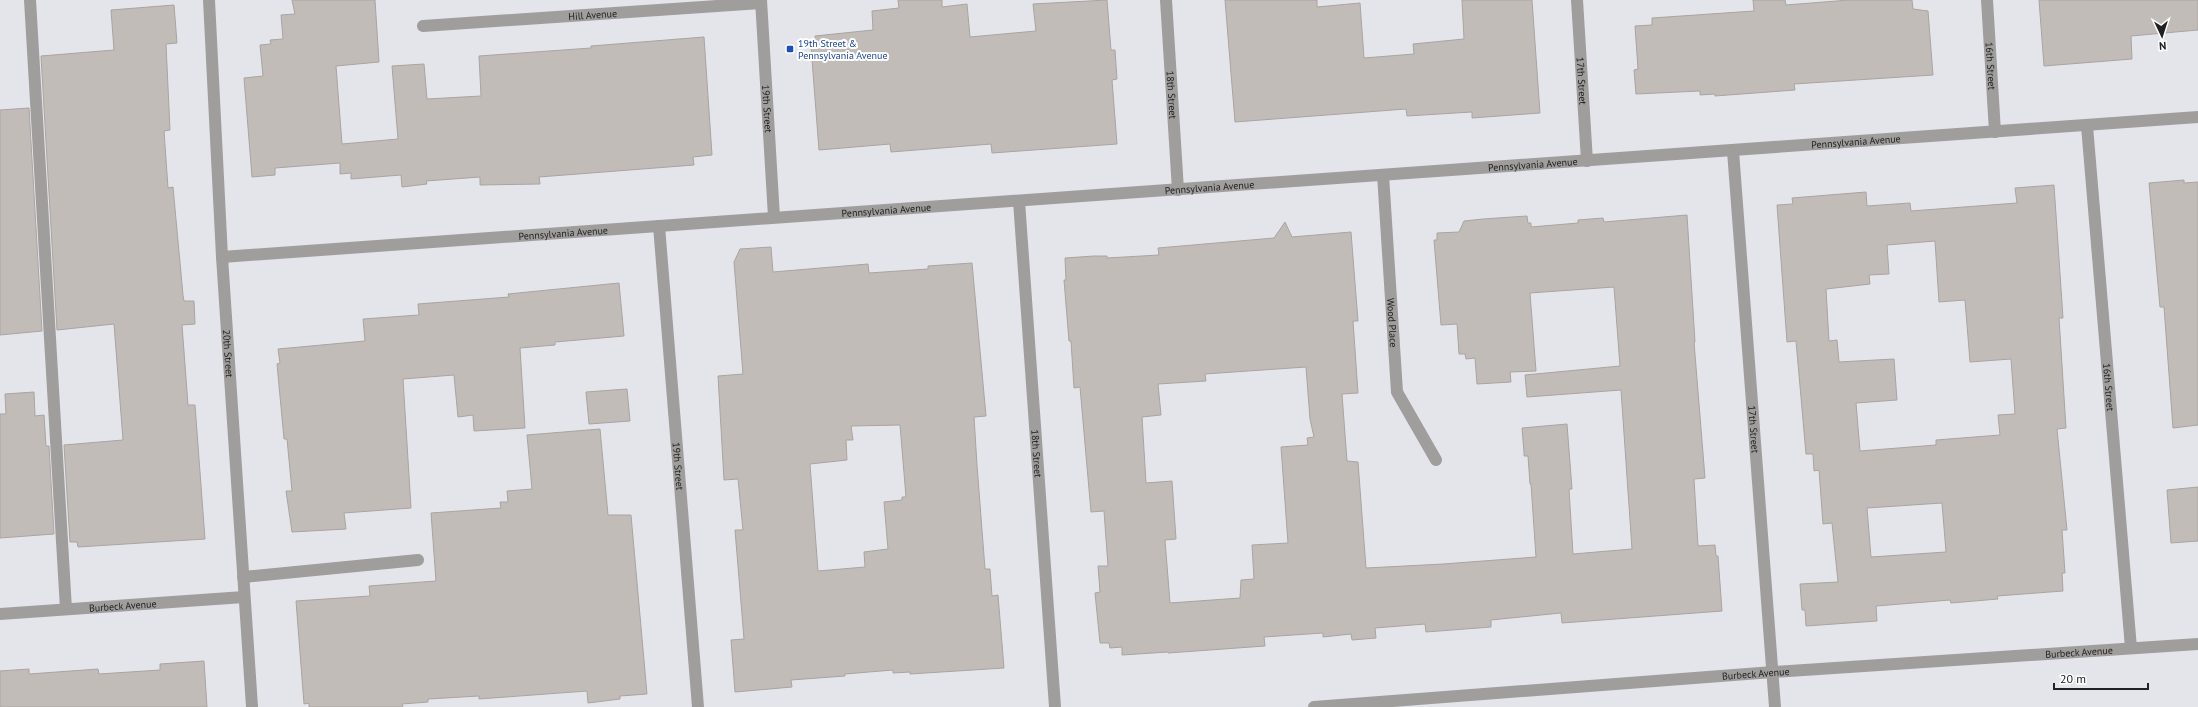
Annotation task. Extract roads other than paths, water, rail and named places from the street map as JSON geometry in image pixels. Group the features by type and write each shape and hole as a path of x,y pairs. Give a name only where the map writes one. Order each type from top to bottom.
{"street":[{"path":"30,0 66,609"},
{"name":"20th Street","path":"209,0 222,257 252,707"},
{"name":"18th Street","path":"1166,0 1178,190"},
{"name":"17th Street","path":"1577,0 1587,161"},
{"name":"16th Street","path":"1987,0 1995,132"},
{"name":"Hill Avenue","path":"423,26 761,2"},
{"name":"19th Street","path":"761,2 774,217"},
{"name":"Pennsylvania Avenue","path":"222,257 2198,117"},
{"name":"16th Street","path":"2087,126 2131,648"},
{"name":"17th Street","path":"1733,151 1775,707"},
{"name":"Wood Place","path":"1382,175 1397,392 1436,460"},
{"name":"18th Street","path":"1018,201 1055,707"},
{"name":"19th Street","path":"659,226 698,707"},
{"path":"243,577 418,560"},
{"name":"Burbeck Avenue","path":"0,614 244,597"},
{"name":"Burbeck Avenue","path":"1314,707 1773,672 2198,644"}],"place":[{"name":"19th Street & Pennsylvania Avenue","path":"790,49"}]}
